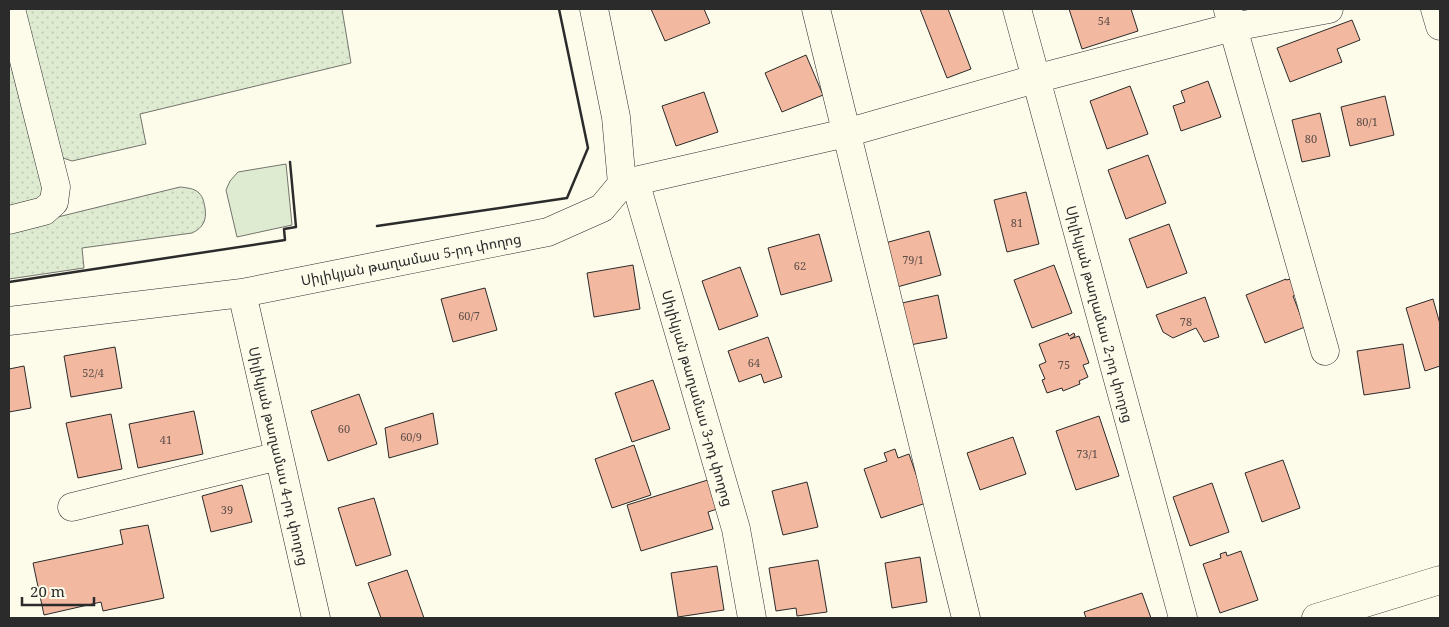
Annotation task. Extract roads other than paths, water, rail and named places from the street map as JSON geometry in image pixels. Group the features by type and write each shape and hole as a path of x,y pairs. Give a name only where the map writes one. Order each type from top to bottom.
{"street":[{"path":"9,220 44,211 54,202 56,188 11,9"},
{"path":"594,9 628,182 846,133 1035,79 1230,18 1329,9"},
{"path":"816,9 966,618"},
{"name":"Սիլիկյան թաղամաս 2-րդ փողոց","path":"1017,9 1183,618"},
{"path":"1435,9 1440,26"},
{"path":"1230,18 1325,351"},
{"name":"Սիլիկյան թաղամաս 5-րդ փողոց","path":"9,321 242,293 548,232 602,208 628,182"},
{"name":"Սիլիկյան թաղամաս 3-րդ փողոց","path":"628,182 736,529 752,618"},
{"name":"Սիլիկյան թաղամաս 4-րդ փողոց","path":"242,293 316,618"},
{"path":"72,507 279,456"},
{"path":"1316,618 1440,580"}]}
